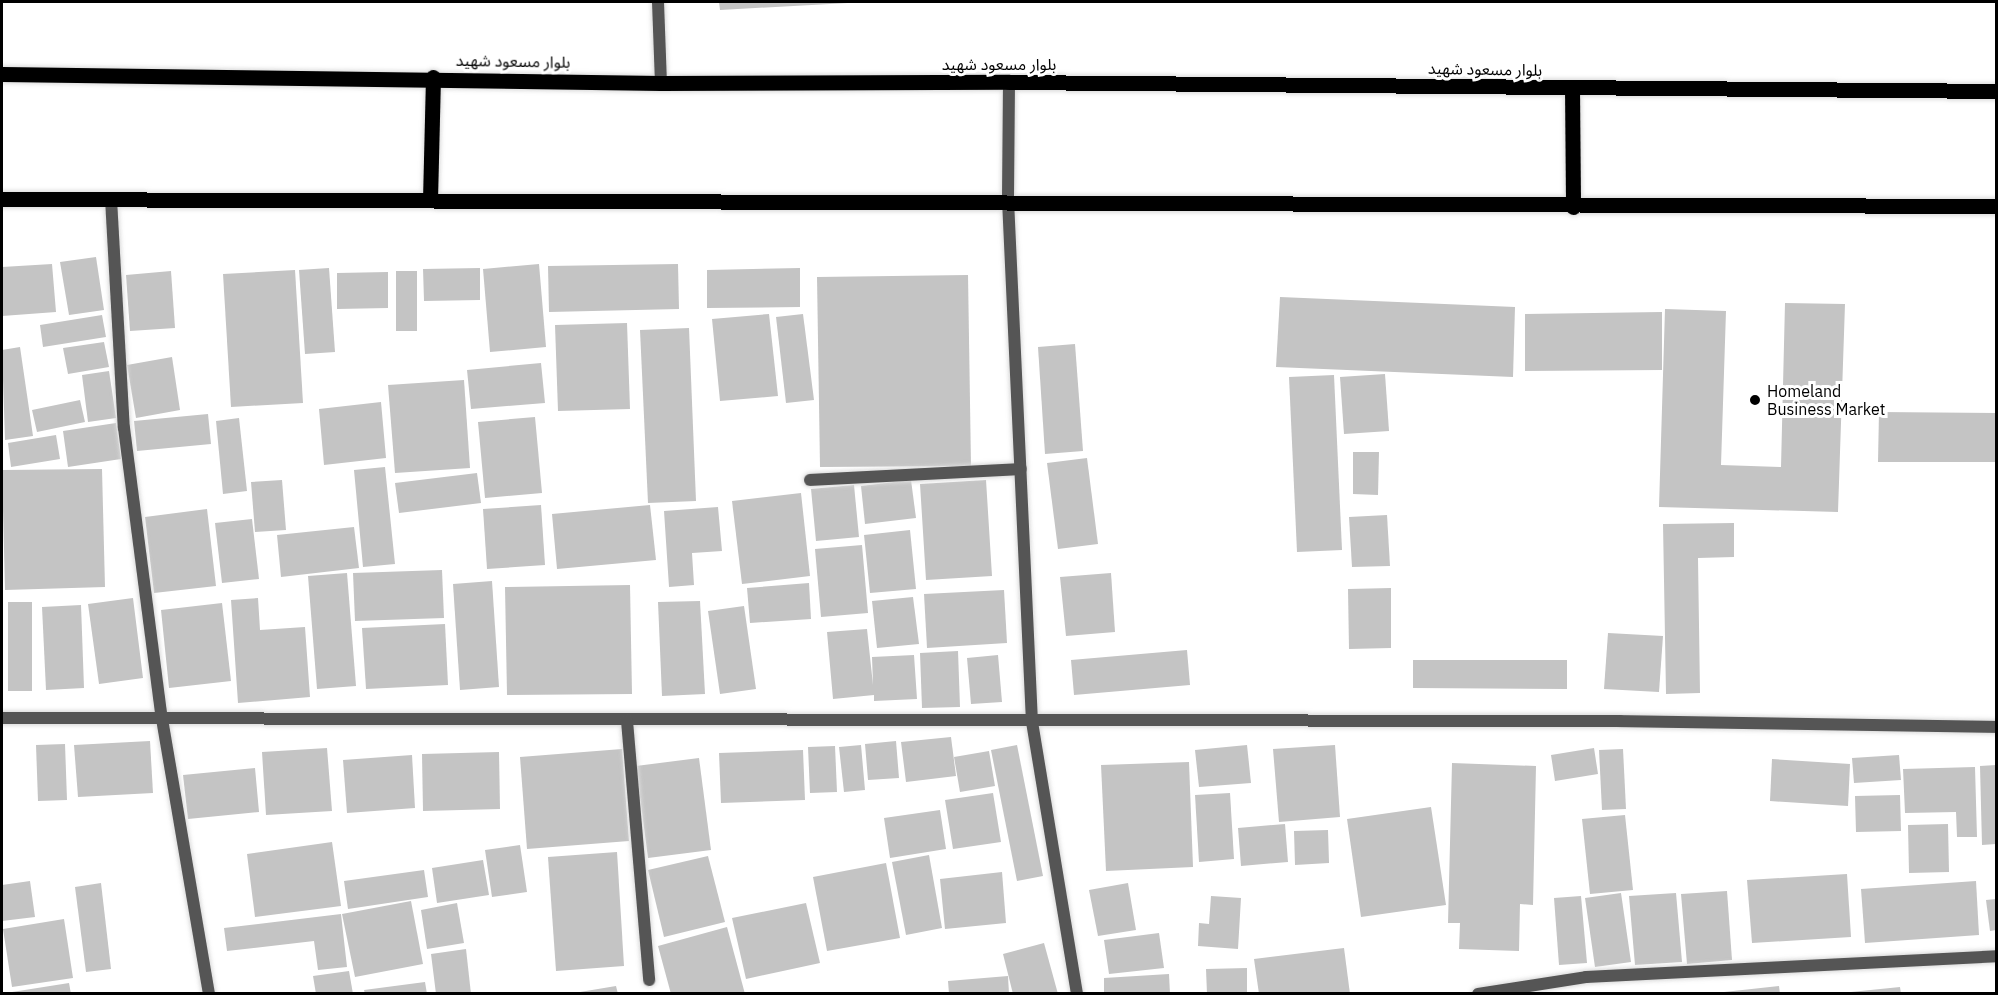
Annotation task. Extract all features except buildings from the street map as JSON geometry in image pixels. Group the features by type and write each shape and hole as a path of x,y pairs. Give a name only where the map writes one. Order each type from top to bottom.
{"main road":[{"name":"بلوار مسعود شهید","path":"2,74 433,77 661,83 1009,81 1996,91"},
{"path":"430,200 433,77"},
{"path":"1572,87 1573,207"},
{"path":"2,199 1008,200 1573,207 1996,206"}],"street":[{"path":"658,2 661,83"},
{"path":"1009,81 1008,200 1032,722 1077,993"},
{"path":"111,199 124,428 162,718 210,993"},
{"path":"810,480 1021,469"},
{"path":"2,718 1032,722 1620,721 1996,727"},
{"path":"627,721 649,980"},
{"path":"1478,993 1586,977 1996,956"}],"place":[{"name":"Homeland Business Market","path":"1755,400"}]}
